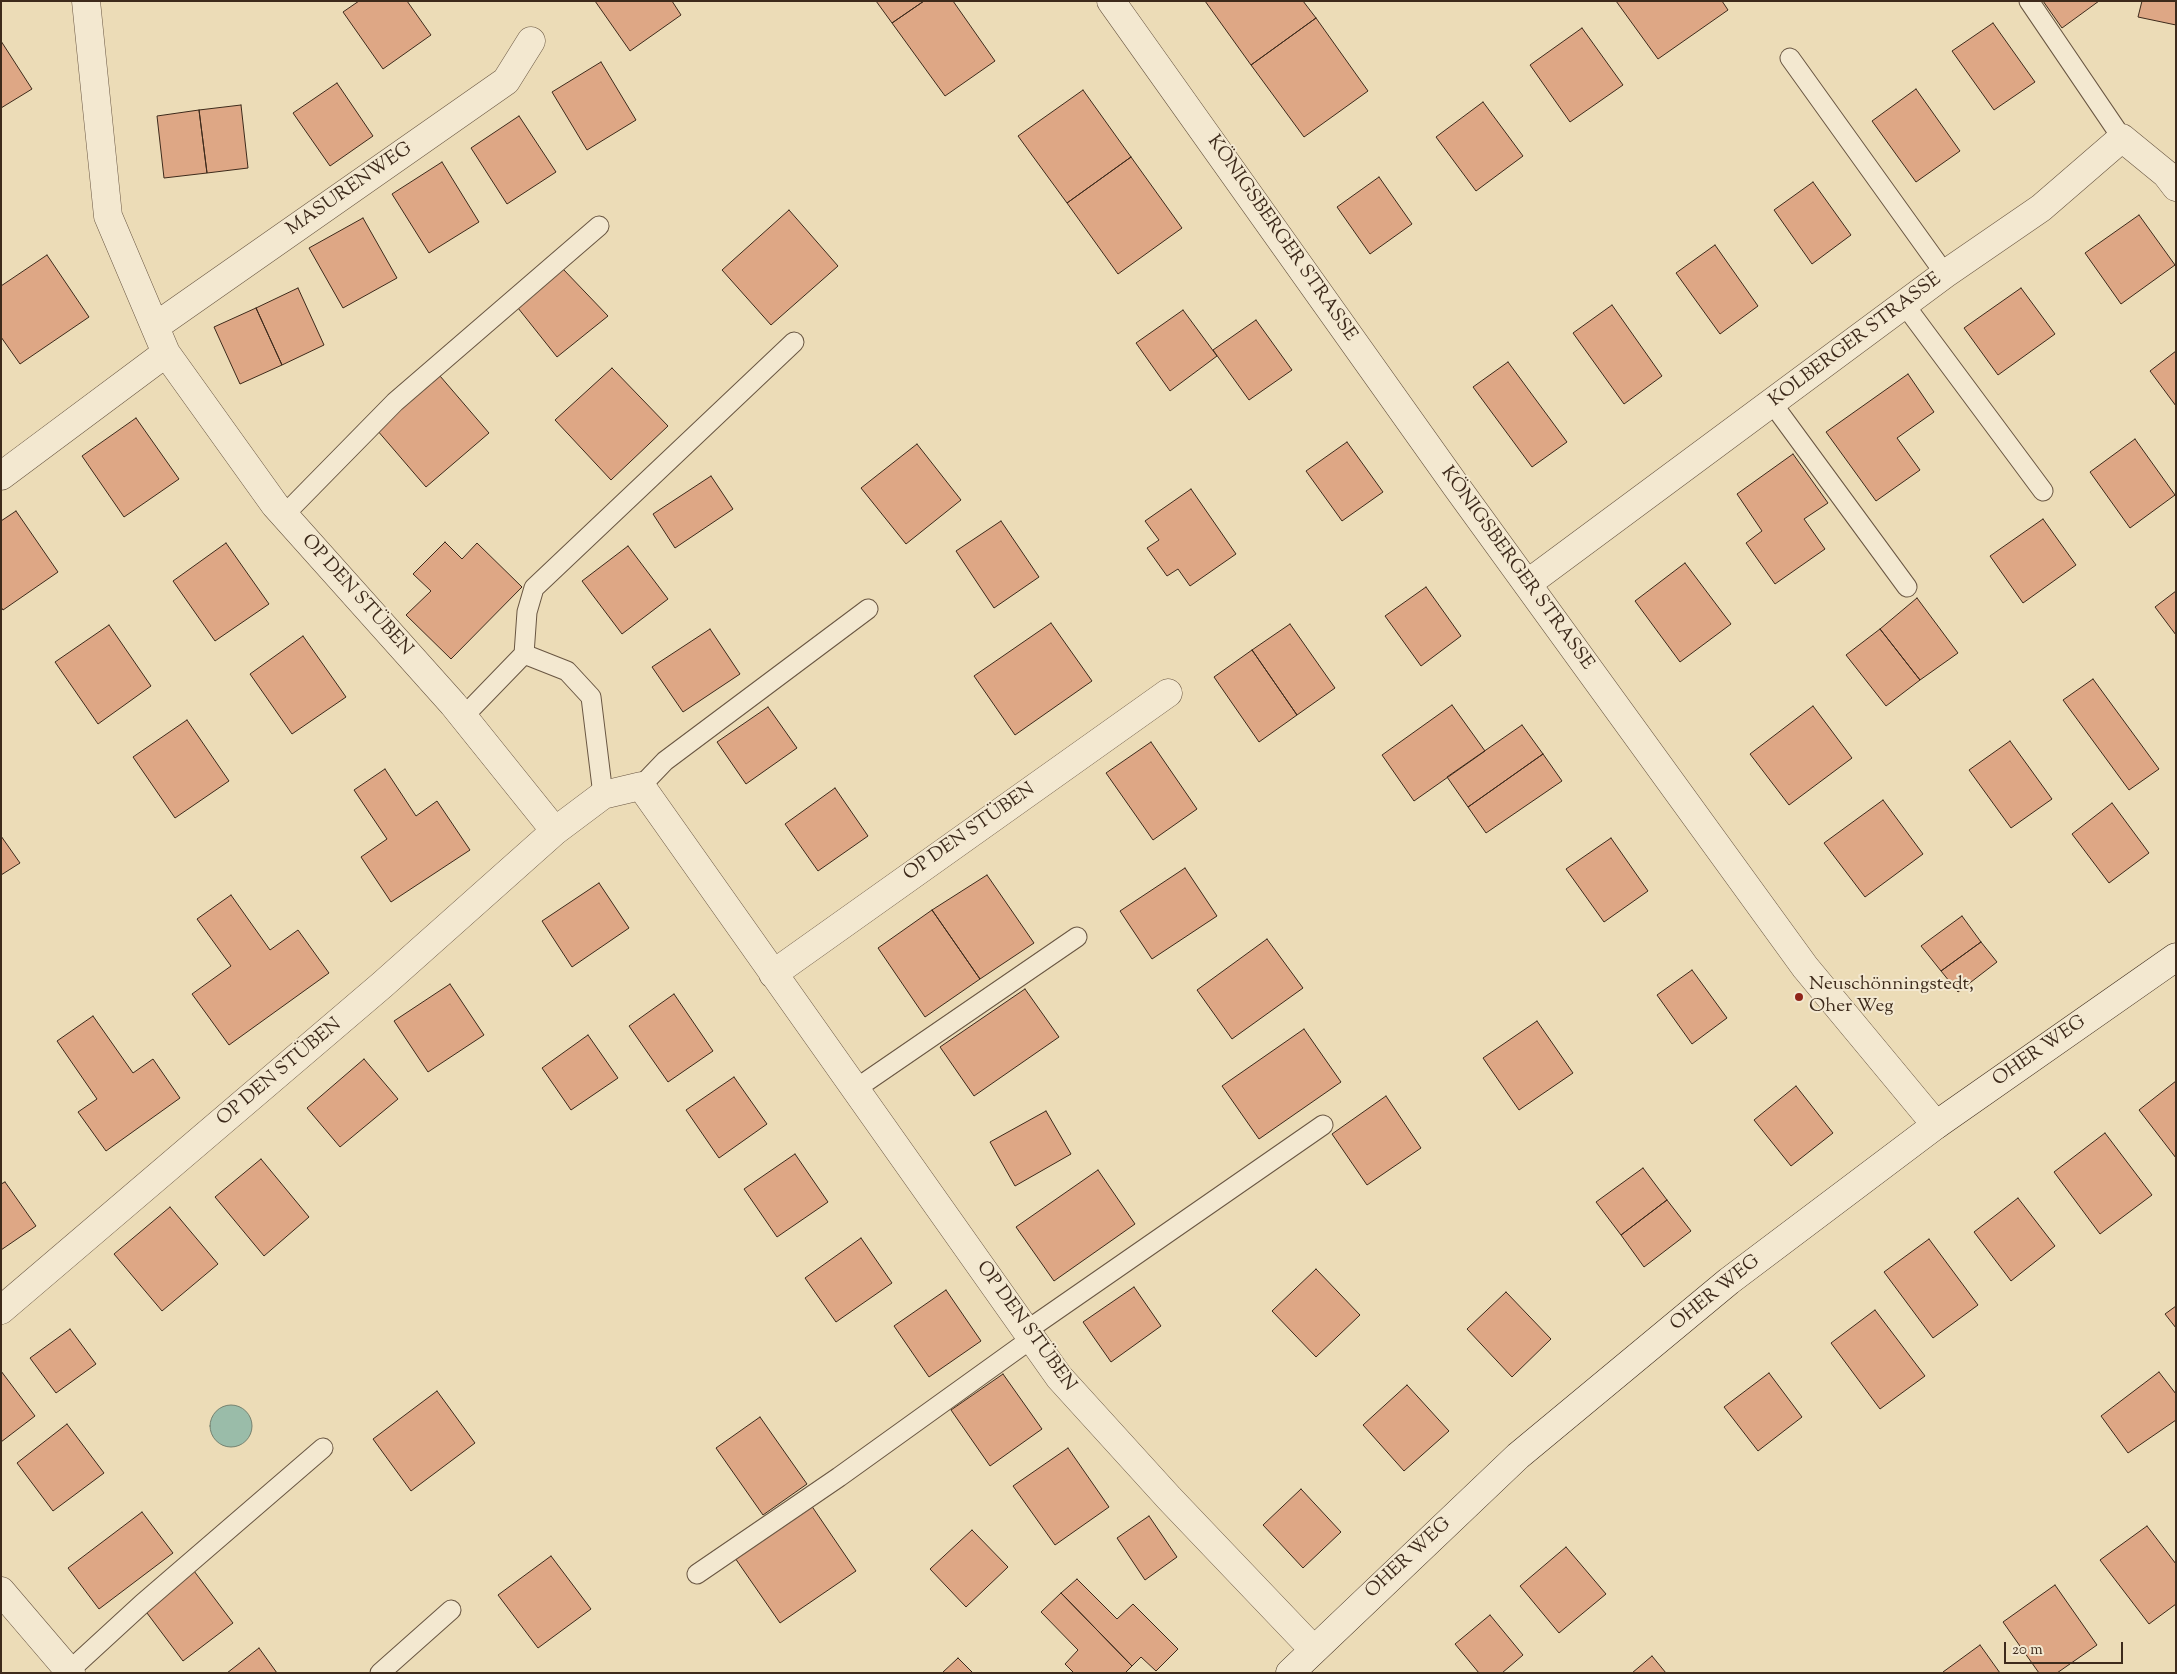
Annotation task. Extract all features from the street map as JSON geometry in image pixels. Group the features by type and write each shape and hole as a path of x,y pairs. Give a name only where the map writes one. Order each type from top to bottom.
{"street":[{"name":"OP DEN STÜBEN","path":"86,1 108,216 166,353 284,515 463,717 555,831"},
{"name":"KÖNIGSBERGER STRASSE","path":"1111,1 1527,584 1805,967 1936,1126"},
{"name":"MASURENWEG","path":"156,326 506,81 531,41"},
{"name":"KOLBERGER STRASSE","path":"1527,584 1904,304 2040,208 2122,138"},
{"path":"2122,138 2166,174 2176,187"},
{"path":"1,476 166,353"},
{"name":"OP DEN STÜBEN","path":"773,974 1168,692"},
{"name":"OP DEN STÜBEN","path":"1,1310 382,985 555,831 603,795 641,786 854,1090 1065,1385 1169,1498 1313,1649"},
{"name":"OHER WEG","path":"1290,1673 1313,1649 1518,1456 1729,1282 1936,1126 2176,956"},
{"path":"1,1591 70,1672"}],"lane":[{"path":"2029,1 2122,138"},
{"path":"1790,58 1945,274"},
{"path":"284,515 394,402 598,226"},
{"path":"1904,304 2043,491"},
{"path":"463,717 524,654 528,612 534,588 794,342"},
{"path":"1772,403 1907,587"},
{"path":"641,786 664,760 868,609"},
{"path":"524,654 567,671 591,697 603,795"},
{"path":"854,1090 1077,936"},
{"path":"698,1574 839,1477 1028,1335 1323,1125"},
{"path":"70,1672 142,1604 323,1448"},
{"path":"380,1673 451,1610"}],"shaded area":[{"path":"227,1405 235,1405 246,1411 252,1426 246,1441 235,1447 227,1447 216,1441 210,1430 210,1422 216,1411"}],"building":[{"path":"359,1 407,1 431,35 383,69 343,12"},
{"path":"595,1 672,1 681,15 630,51"},
{"path":"876,1 924,1 892,23"},
{"path":"924,1 953,1 995,61 945,96 892,23"},
{"path":"1205,1 1303,1 1316,18 1251,65"},
{"path":"1616,1 1722,1 1728,10 1658,59"},
{"path":"2043,1 2099,1 2062,28"},
{"path":"2142,1 2176,1 2176,25 2138,17"},
{"path":"1316,18 1368,91 1304,137 1251,65"},
{"path":"1993,23 2035,82 1994,110 1952,51"},
{"path":"1582,28 1623,85 1570,122 1530,65"},
{"path":"1,41 32,89 1,108"},
{"path":"601,62 636,120 587,150 552,92"},
{"path":"337,83 373,136 330,166 293,113"},
{"path":"1916,89 1960,151 1916,182 1872,121"},
{"path":"1083,90 1131,157 1067,203 1018,136"},
{"path":"1483,102 1523,156 1476,191 1436,137"},
{"path":"241,105 248,168 207,173 199,110"},
{"path":"199,110 207,173 164,178 157,116"},
{"path":"519,116 556,172 507,204 471,148"},
{"path":"1131,157 1182,228 1118,274 1067,203"},
{"path":"442,162 479,222 429,253 392,194"},
{"path":"1379,177 1412,224 1370,254 1337,207"},
{"path":"1813,182 1851,235 1812,264 1774,210"},
{"path":"789,210 838,266 771,325 722,270"},
{"path":"2139,215 2175,265 2121,304 2085,253"},
{"path":"363,218 397,278 343,308 309,248"},
{"path":"1715,245 1758,306 1720,334 1676,273"},
{"path":"47,255 89,317 20,364 1,337 1,286"},
{"path":"563,269 608,316 557,357 518,308"},
{"path":"298,288 324,345 282,365 256,308"},
{"path":"2021,288 2055,334 1998,375 1964,328"},
{"path":"1612,305 1662,376 1624,404 1573,333"},
{"path":"256,308 282,365 240,384 214,327"},
{"path":"1183,310 1217,356 1170,391 1136,343"},
{"path":"1256,320 1292,370 1249,400 1213,350"},
{"path":"2176,351 2176,406 2150,371"},
{"path":"1508,362 1567,442 1532,467 1473,387"},
{"path":"612,368 668,426 611,480 555,420"},
{"path":"1908,374 1934,412 1897,438 1920,470 1876,501 1826,432"},
{"path":"440,376 489,433 426,487 377,430"},
{"path":"136,418 179,479 124,517 82,456"},
{"path":"2135,439 2175,495 2130,528 2090,472"},
{"path":"1347,442 1383,492 1342,521 1306,471"},
{"path":"917,444 961,500 906,544 861,488"},
{"path":"1793,454 1828,503 1804,519 1825,549 1775,584 1746,543 1762,531 1737,494"},
{"path":"711,476 733,509 675,548 653,514"},
{"path":"1191,489 1236,554 1190,586 1178,569 1167,576 1147,548 1159,540 1145,521"},
{"path":"16,511 58,572 3,610 1,607 1,521"},
{"path":"2043,519 2076,565 2023,603 1990,556"},
{"path":"1001,521 1039,577 994,608 956,551"},
{"path":"445,542 462,559 477,543 522,587 451,659 406,615 431,591 413,574"},
{"path":"226,543 269,604 215,641 173,581"},
{"path":"628,546 668,599 622,634 582,581"},
{"path":"1685,563 1731,624 1680,662 1635,601"},
{"path":"1426,587 1461,636 1421,666 1385,616"},
{"path":"2176,591 2176,635 2155,607"},
{"path":"1917,598 1958,653 1920,680 1880,629"},
{"path":"1051,623 1092,681 1015,735 974,676"},
{"path":"1290,624 1335,688 1297,715 1252,650"},
{"path":"109,625 151,686 98,724 55,662"},
{"path":"710,629 740,674 683,712 652,667"},
{"path":"1880,629 1920,680 1886,706 1846,655"},
{"path":"303,636 346,697 292,734 250,674"},
{"path":"1252,650 1297,715 1259,742 1214,677"},
{"path":"2093,679 2159,769 2129,790 2063,700"},
{"path":"1452,705 1485,751 1414,801 1382,755"},
{"path":"1813,706 1852,758 1789,805 1750,754"},
{"path":"768,707 797,748 746,784 717,742"},
{"path":"187,720 229,781 175,818 133,757"},
{"path":"1522,725 1543,754 1468,807 1447,777"},
{"path":"2010,741 2052,799 2011,828 1969,770"},
{"path":"1151,742 1197,809 1153,840 1106,773"},
{"path":"1543,754 1562,781 1486,833 1468,807"},
{"path":"385,769 416,816 437,801 470,850 391,902 361,857 387,839 354,790"},
{"path":"835,788 868,836 818,871 785,824"},
{"path":"1883,800 1923,854 1865,897 1824,843"},
{"path":"2112,803 2149,853 2109,883 2072,834"},
{"path":"1,836 20,863 1,875"},
{"path":"1611,838 1648,891 1604,922 1566,869"},
{"path":"1185,868 1217,916 1152,959 1120,911"},
{"path":"987,875 1034,943 980,979 932,910"},
{"path":"599,883 629,928 572,967 542,921"},
{"path":"231,895 270,950 298,930 329,973 229,1045 192,994 231,966 197,919"},
{"path":"932,910 980,979 925,1017 878,948"},
{"path":"1962,916 1981,942 1941,971 1921,946"},
{"path":"1267,939 1303,988 1232,1039 1197,990"},
{"path":"1981,942 1997,962 1958,992 1941,971"},
{"path":"1692,970 1727,1018 1692,1044 1657,995"},
{"path":"450,984 484,1035 428,1072 394,1021"},
{"path":"1025,989 1059,1037 974,1096 940,1047"},
{"path":"674,994 713,1051 668,1082 629,1026"},
{"path":"93,1016 133,1073 153,1059 180,1098 106,1151 78,1112 97,1099 57,1041"},
{"path":"1537,1021 1573,1073 1519,1110 1483,1058"},
{"path":"1304,1029 1341,1082 1259,1139 1222,1086"},
{"path":"588,1035 618,1078 571,1110 542,1068"},
{"path":"364,1059 398,1099 340,1147 307,1108"},
{"path":"734,1077 767,1124 719,1158 686,1110"},
{"path":"2176,1081 2176,1158 2139,1110"},
{"path":"1796,1086 1833,1133 1791,1166 1754,1120"},
{"path":"1386,1096 1421,1148 1367,1185 1332,1134"},
{"path":"1046,1111 1071,1154 1015,1186 990,1142"},
{"path":"2105,1133 2152,1195 2100,1234 2054,1172"},
{"path":"795,1154 828,1202 777,1237 744,1189"},
{"path":"261,1159 309,1217 264,1256 215,1197"},
{"path":"1643,1168 1667,1200 1621,1235 1596,1202"},
{"path":"1098,1170 1135,1224 1054,1281 1016,1227"},
{"path":"5,1182 36,1226 1,1250 1,1184"},
{"path":"2018,1198 2055,1246 2011,1281 1974,1232"},
{"path":"1667,1200 1691,1231 1644,1267 1621,1235"},
{"path":"170,1207 218,1264 162,1311 114,1254"},
{"path":"861,1238 892,1283 836,1322 805,1278"},
{"path":"1929,1239 1978,1305 1933,1338 1884,1272"},
{"path":"1316,1269 1360,1315 1316,1357 1272,1311"},
{"path":"1134,1287 1161,1326 1111,1362 1083,1322"},
{"path":"946,1290 981,1341 929,1377 894,1326"},
{"path":"1506,1292 1551,1339 1512,1377 1467,1329"},
{"path":"2176,1306 2176,1328 2165,1314"},
{"path":"1875,1310 1925,1376 1880,1409 1831,1343"},
{"path":"70,1329 96,1364 56,1393 30,1358"},
{"path":"1,1371 35,1416 1,1442"},
{"path":"2159,1372 2176,1394 2176,1420 2128,1453 2101,1416"},
{"path":"1769,1373 1802,1417 1758,1451 1724,1407"},
{"path":"1003,1374 1042,1429 990,1466 951,1410"},
{"path":"1407,1385 1449,1431 1404,1471 1363,1425"},
{"path":"437,1391 475,1443 411,1491 373,1439"},
{"path":"760,1417 807,1484 763,1515 716,1448"},
{"path":"67,1424 104,1473 53,1511 17,1463"},
{"path":"1068,1448 1109,1507 1055,1545 1013,1486"},
{"path":"1301,1489 1341,1532 1303,1568 1263,1525"},
{"path":"811,1505 856,1571 780,1623 735,1558"},
{"path":"142,1512 173,1553 99,1609 68,1568"},
{"path":"1149,1516 1177,1557 1145,1580 1117,1538"},
{"path":"2147,1526 2176,1564 2176,1604 2149,1624 2100,1560"},
{"path":"972,1530 1008,1567 966,1607 930,1569"},
{"path":"1566,1547 1606,1594 1559,1633 1520,1586"},
{"path":"551,1556 591,1609 538,1648 498,1595"},
{"path":"194,1571 233,1623 183,1661 144,1609"},
{"path":"1077,1579 1117,1619 1133,1604 1178,1649 1156,1671 1141,1657 1132,1666 1061,1593"},
{"path":"2055,1585 2097,1645 2057,1673 2039,1673 2003,1622"},
{"path":"1061,1593 1132,1666 1125,1673 1074,1673 1065,1664 1078,1650 1041,1612"},
{"path":"1490,1615 1523,1655 1502,1673 1479,1673 1455,1644"},
{"path":"1980,1645 2000,1673 1943,1673 1943,1672"},
{"path":"259,1648 277,1673 227,1673"},
{"path":"1652,1656 1666,1673 1632,1673"},
{"path":"958,1658 973,1673 942,1673"}],"place":[{"name":"Neuschönningstedt, Oher Weg","path":"1799,997"}]}
